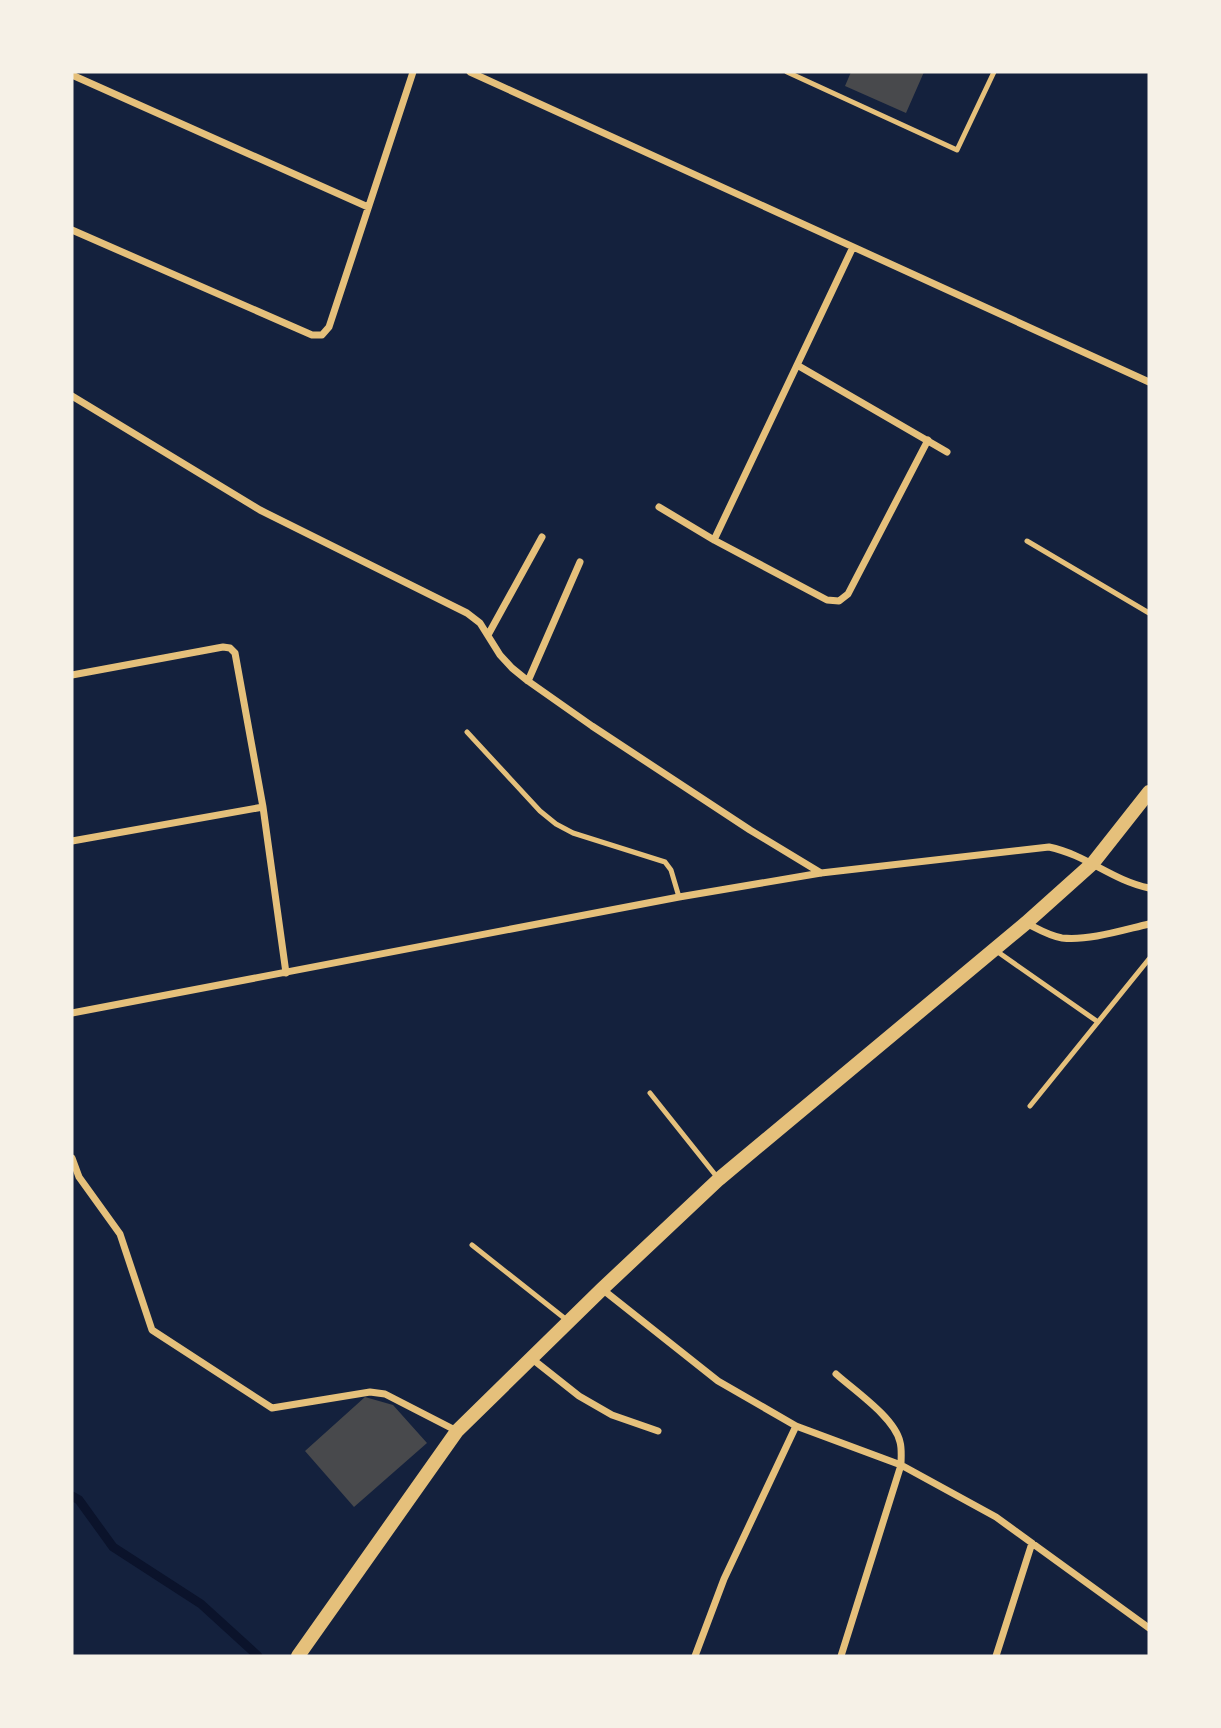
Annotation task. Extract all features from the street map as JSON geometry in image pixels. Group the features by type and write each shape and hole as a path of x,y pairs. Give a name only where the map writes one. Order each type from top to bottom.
{"main road":[{"path":"298,1656 457,1431 568,1321 719,1180 1026,923 1093,863 1149,792"}],"street":[{"path":"72,230 312,335 322,335 329,327 412,72"},
{"path":"470,72 1149,382"},
{"path":"72,75 368,206"},
{"path":"714,540 853,247"},
{"path":"797,365 947,452"},
{"path":"72,397 260,510 467,613 480,623 500,654 528,681 750,830 821,873"},
{"path":"659,507 714,540 827,600 839,601 848,594 928,440"},
{"path":"488,635 542,537"},
{"path":"528,681 580,562"},
{"path":"72,674 223,647 230,648 235,653 263,807 286,974"},
{"path":"72,841 263,807"},
{"path":"72,1013 679,897 821,873 1049,847 1069,851 1093,863 1112,877 1149,888"},
{"path":"1026,923 1046,934 1063,938 1090,936 1149,924"},
{"path":"72,1158 79,1177 120,1234 152,1330 272,1408 370,1392 385,1394 457,1431"},
{"path":"602,1289 718,1381 796,1426 901,1465 996,1517 1149,1628"},
{"path":"531,1358 579,1396 612,1415 658,1430"},
{"path":"836,1374 886,1418 896,1431 901,1444 901,1465 841,1656"},
{"path":"695,1656 723,1578 796,1426"},
{"path":"996,1656 1032,1543"}],"lane":[{"path":"787,72 957,150 994,72"},
{"path":"1027,541 1149,613"},
{"path":"467,732 540,811 556,824 573,833 664,862 671,870 679,897"},
{"path":"993,949 1098,1022"},
{"path":"1030,1106 1149,960"},
{"path":"650,1093 719,1180"},
{"path":"471,1245 568,1321"}],"building":[{"path":"851,72 924,72 906,113 845,86"},
{"path":"365,1397 393,1405 427,1443 354,1507 305,1451"}],"waterway":[{"path":"72,1496 79,1500 113,1547 201,1604 258,1656"}]}
